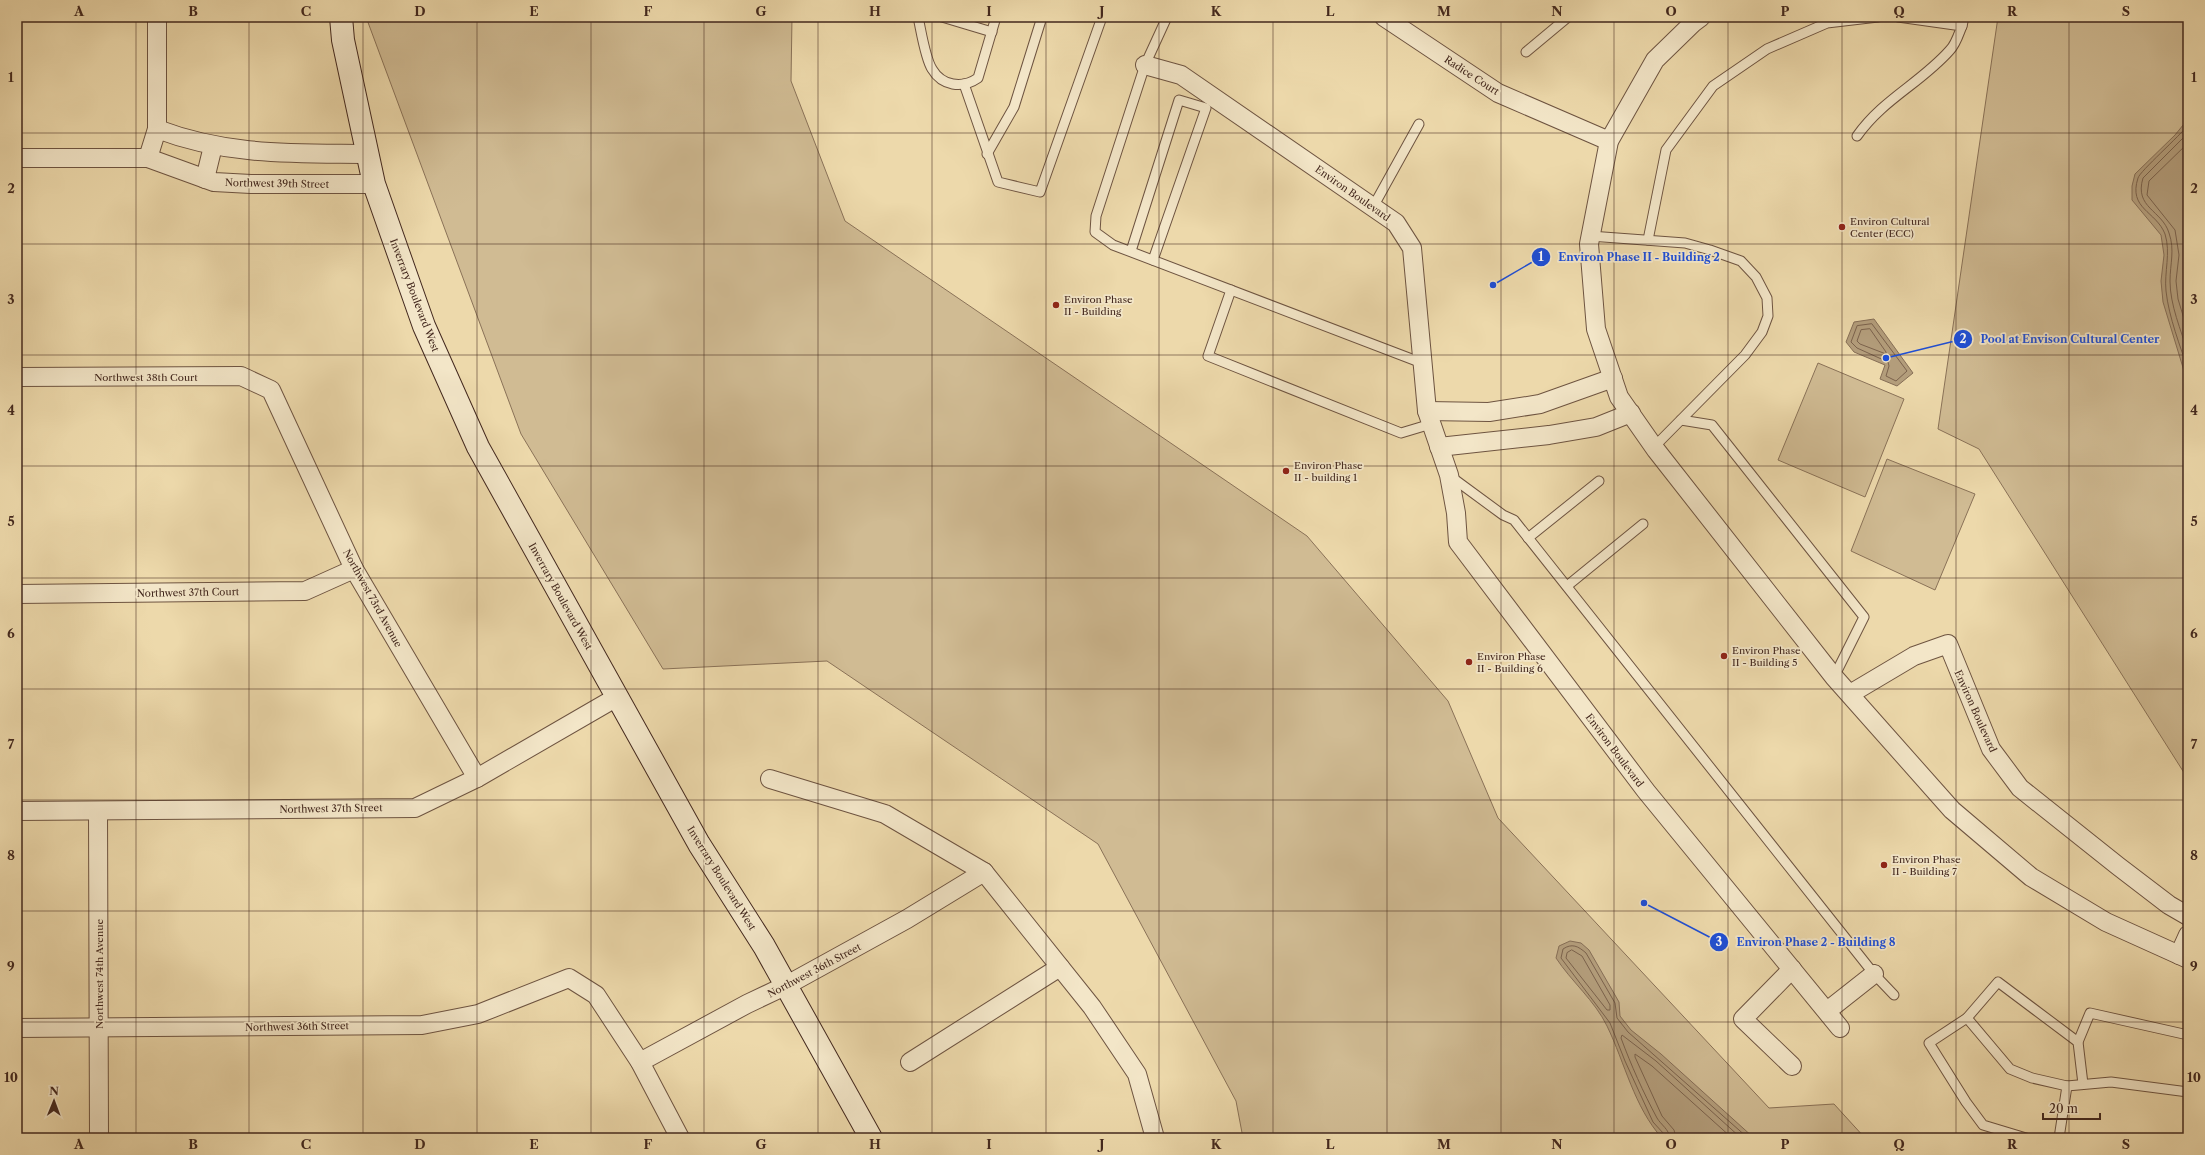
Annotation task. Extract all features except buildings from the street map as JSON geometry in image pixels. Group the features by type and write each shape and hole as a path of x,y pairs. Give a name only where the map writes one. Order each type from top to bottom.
{"street":[{"path":"148,158 157,129 157,17"},
{"name":"Inverrary Boulevard West","path":"341,17 343,40 366,154 374,184 424,326 478,447 699,844 787,985 872,1138"},
{"name":"Radice Court","path":"1384,17 1498,94 1609,141"},
{"path":"1694,19 1655,60 1609,141 1590,236 1589,244 1596,329 1619,397 1631,412 1654,448 1834,677 1952,810 2031,877 2106,922 2184,957 2188,935"},
{"name":"Environ Boulevard","path":"1145,65 1181,75 1396,223 1412,248 1422,363 1429,418 1449,475 1456,514 1458,542 1646,791 1840,1028"},
{"path":"157,129 187,141 256,152 366,154"},
{"path":"205,179 213,146"},
{"name":"Northwest 39th Street","path":"17,158 148,158 214,182 251,184 374,184"},
{"name":"Northwest 38th Court","path":"17,377 241,376 271,390"},
{"path":"1429,418 1489,412 1540,404 1613,378"},
{"name":"Northwest 73rd Avenue","path":"271,390 354,569 477,778"},
{"path":"1439,447 1556,434 1596,427 1631,412"},
{"name":"Northwest 37th Court","path":"17,594 305,591 354,569"},
{"name":"Environ Boulevard","path":"1850,694 1914,656 1948,644 1991,749 2020,788 2169,905 2188,916"},
{"name":"Northwest 37th Street","path":"17,811 414,808 477,778 618,697"},
{"path":"770,779 885,814 984,872 1092,1007 1137,1074 1155,1138"},
{"name":"Northwest 74th Avenue","path":"98,811 99,1138"},
{"name":"Northwest 36th Street","path":"17,1028 99,1029 422,1025 478,1014 569,978 596,995 640,1062 747,1004 787,985 907,919 984,872"},
{"path":"910,1062 1060,967"},
{"path":"1792,969 1743,1019 1792,1066"},
{"path":"1827,1011 1874,974"},
{"path":"640,1062 680,1138"}],"lane":[{"path":"918,17 931,68 938,77 946,83 964,84 973,82 981,73 996,17"},
{"path":"942,17 992,32"},
{"path":"987,154 1014,107 1042,17"},
{"path":"964,84 987,154 998,182 1040,192 1102,17"},
{"path":"1167,17 1145,65 1096,216 1095,232 1113,245 1422,363"},
{"path":"1526,52 1568,17"},
{"path":"1648,240 1666,150 1713,86 1767,49 1827,23 1878,17"},
{"path":"1857,136 1869,119 1886,103 1931,68 1951,50 1963,21 1898,17"},
{"path":"1130,251 1178,100 1206,108 1153,260"},
{"path":"1373,207 1419,124"},
{"path":"1590,236 1685,243 1740,261 1756,277 1767,298 1768,316 1762,332 1745,354 1654,448"},
{"path":"1231,290 1208,356 1401,433 1429,418"},
{"path":"1681,420 1712,425 1864,617 1834,677"},
{"path":"1449,475 1503,515 1514,520 1874,974 1894,995"},
{"path":"1528,538 1599,481"},
{"path":"1567,586 1643,524"},
{"path":"2026,1138 1983,1125 1966,1102 1929,1043 1968,1018 1998,982 2078,1042"},
{"path":"2083,1084 2078,1042 2090,1013 2188,1035"},
{"path":"1968,1018 2010,1069 2032,1078 2067,1086 2111,1082 2188,1092"},
{"path":"2059,1138 2067,1086"}],"shaded area":[{"path":"366,17 792,17 791,81 845,221 1307,536 1448,701 1498,818 1769,1108 1834,1104 1865,1138 1243,1138 1236,1101 1098,844 827,661 663,669 521,434"},
{"path":"1998,17 2188,17 2188,779 1979,449 1938,429"},
{"path":"1818,363 1904,399 1865,497 1778,460"},
{"path":"1887,459 1975,494 1935,590 1851,551"}],"water":[{"path":"2188,119 2188,384 2163,302 2161,281 2164,255 2161,235 2132,200 2132,186 2135,174 2175,135"},
{"path":"1874,319 1913,373 1897,386 1880,379 1885,365 1854,352 1846,342 1854,322"},
{"path":"1570,941 1581,943 1589,950 1619,1002 1620,1016 1631,1030 1661,1054 1754,1138 1662,1138 1652,1126 1637,1099 1602,1017 1556,958 1559,946"}],"place":[{"name":"Environ Cultural Center (ECC)","path":"1842,227"},
{"name":"Environ Phase II - Building 2","path":"1493,285"},
{"name":"Environ Phase II - Building","path":"1056,305"},
{"name":"Pool at Envison Cultural Center","path":"1886,358"},
{"name":"Environ Phase II - building 1","path":"1286,471"},
{"name":"Environ Phase II - Building 5","path":"1724,656"},
{"name":"Environ Phase II - Building 6","path":"1469,662"},
{"name":"Environ Phase II - Building 7","path":"1884,865"},
{"name":"Environ Phase 2 - Building 8","path":"1644,903"}]}
